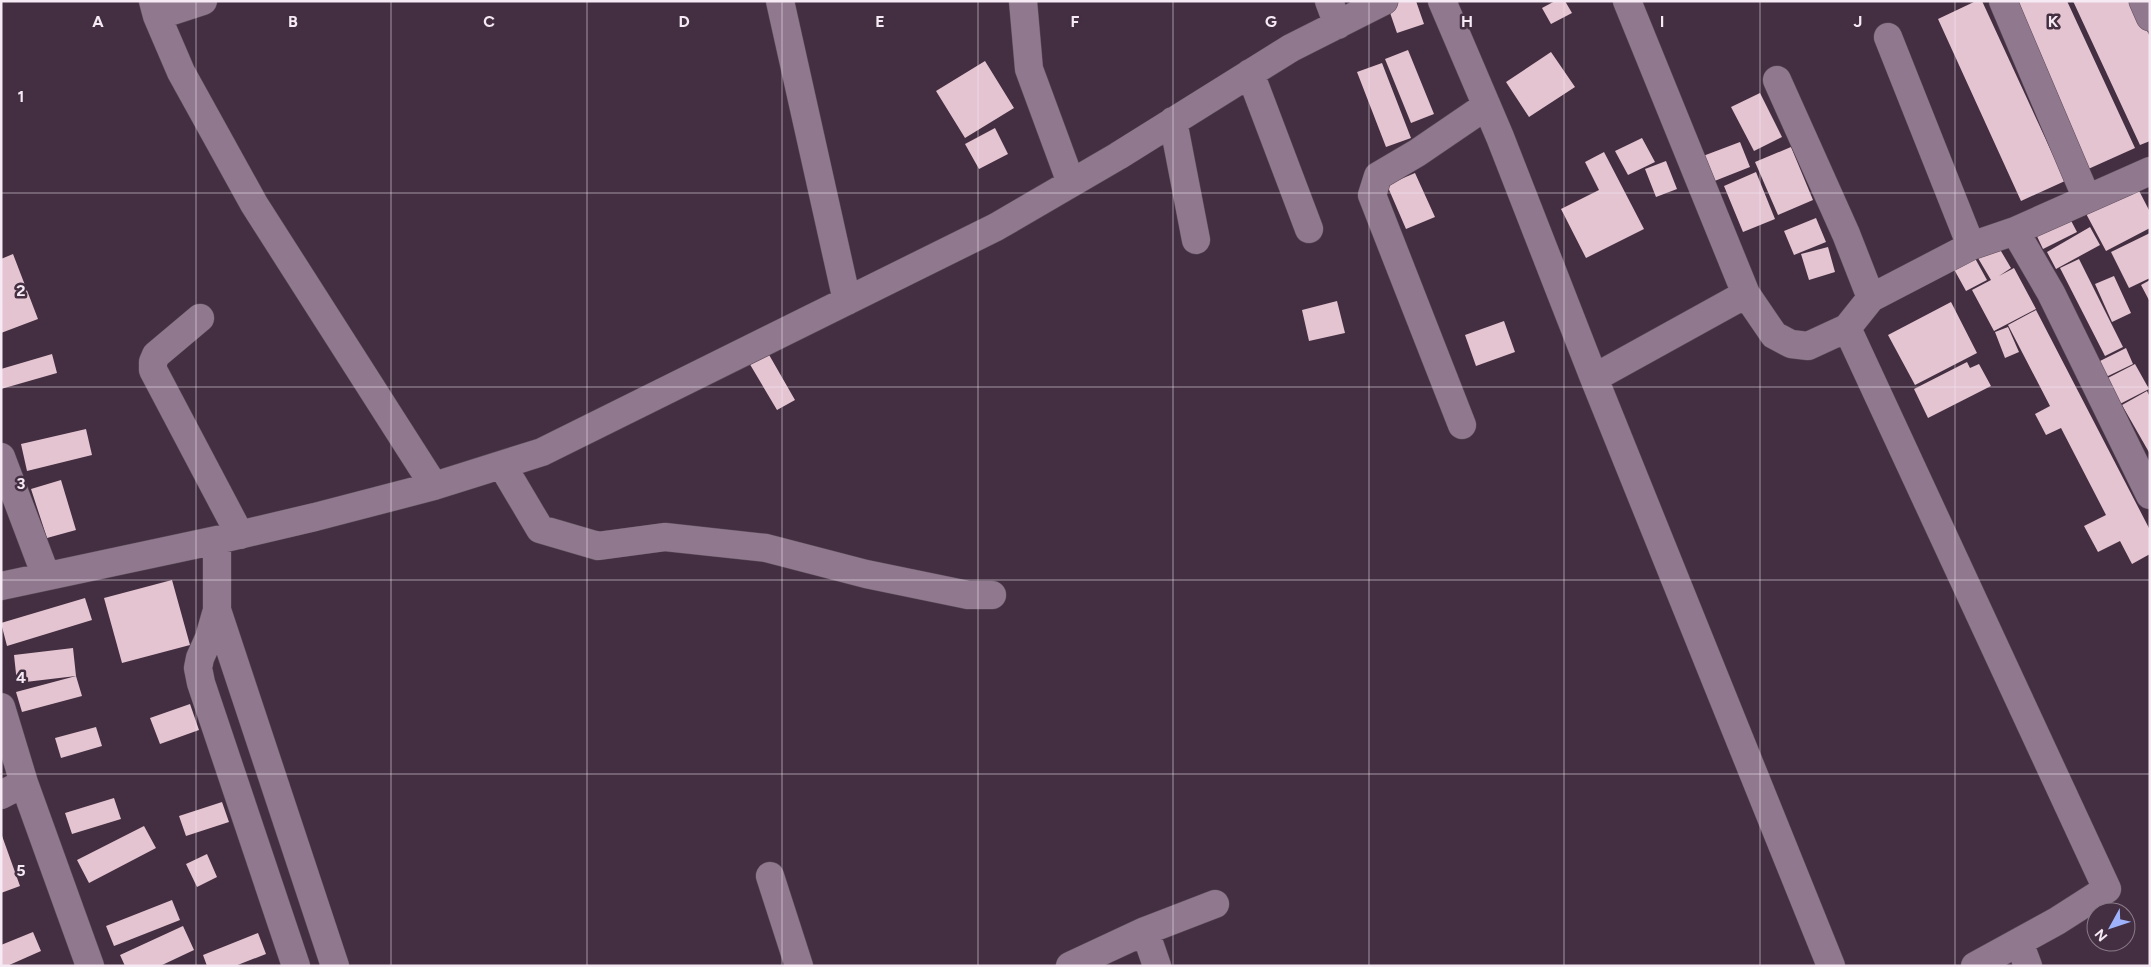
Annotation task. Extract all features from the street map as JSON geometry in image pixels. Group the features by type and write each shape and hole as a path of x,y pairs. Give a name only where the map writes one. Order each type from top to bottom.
{"street":[{"path":"203,1 155,9 181,72 254,204 434,486"},
{"path":"780,1 847,301"},
{"path":"1023,1 1029,69 1071,183"},
{"path":"1,586 228,537 434,486 542,452 996,227 1291,48 1333,13 1384,1"},
{"path":"1442,1 1486,106 1831,966"},
{"path":"1627,1 1746,294 1774,335 1791,344 1808,346 1847,328 1871,298 1971,246 2015,232 2087,199 2146,181"},
{"path":"2003,1 2087,199"},
{"path":"2143,1 2150,17"},
{"path":"1888,37 1971,246"},
{"path":"1250,73 1309,229"},
{"path":"1777,80 1846,234 1871,298"},
{"path":"1462,425 1372,195 1378,176 1417,153 1486,106"},
{"path":"1173,121 1196,240"},
{"path":"2015,232 2051,293 2150,495"},
{"path":"1594,378 1746,294"},
{"path":"200,318 156,355 153,362 153,370 228,537 218,610 198,668 201,683 261,806 335,966"},
{"path":"1847,328 2107,889 2057,921 2023,954 1975,966"},
{"path":"1,456 46,576"},
{"path":"502,466 540,529 598,546 665,537 766,548 866,574 968,595 992,595"},
{"path":"218,610 296,966"},
{"path":"1,706 13,789 90,966"},
{"path":"770,876 798,966"},
{"path":"1070,966 1145,931 1215,904"},
{"path":"1145,931 1158,966"}],"building":[{"path":"1396,1 1416,1 1424,24 1397,33 1387,4"},
{"path":"1555,1 1565,1 1572,13 1551,24 1542,8"},
{"path":"1976,1 1982,1 2065,181 2021,201 1938,19"},
{"path":"2008,1 2067,1 2135,148 2086,170"},
{"path":"2073,1 2133,1 2150,37 2150,141 2140,145"},
{"path":"1408,50 1434,114 1411,123 1385,59"},
{"path":"1551,52 1575,87 1529,117 1506,82"},
{"path":"985,61 1014,108 965,138 936,91"},
{"path":"1382,63 1411,138 1386,147 1357,72"},
{"path":"1760,93 1782,137 1754,151 1731,107"},
{"path":"995,128 1008,154 979,169 965,144"},
{"path":"1642,138 1655,162 1628,175 1615,151"},
{"path":"1740,142 1750,167 1712,182 1703,156"},
{"path":"1791,147 1813,200 1778,215 1755,162"},
{"path":"1604,152 1644,229 1586,258 1561,209 1599,190 1585,162"},
{"path":"1666,161 1677,189 1656,197 1645,169"},
{"path":"1756,172 1775,219 1743,232 1724,186"},
{"path":"1415,173 1435,217 1406,229 1387,185"},
{"path":"2134,181 2150,212 2150,228 2106,251 2083,208"},
{"path":"2067,213 2077,232 2043,249 2034,230"},
{"path":"1816,218 1826,242 1794,255 1784,231"},
{"path":"2090,227 2100,245 2056,269 2047,252"},
{"path":"2150,233 2150,278 2129,288 2111,252"},
{"path":"1995,241 2011,268 1999,276 2014,268 2036,309 1994,331 1972,290 1991,280 1975,253"},
{"path":"1828,247 1835,272 1809,280 1801,254"},
{"path":"1971,251 1987,280 1966,291 1950,262"},
{"path":"13,254 38,319 1,333 1,259"},
{"path":"2079,259 2123,347 2105,356 2060,268"},
{"path":"2114,276 2131,313 2112,322 2095,284"},
{"path":"2150,280 2150,302 2141,285"},
{"path":"1337,301 1345,333 1309,341 1302,310"},
{"path":"1951,302 1977,353 1915,385 1888,335"},
{"path":"2036,310 2150,530 2150,554 2132,564 2120,541 2098,552 2084,526 2106,515 2061,428 2046,435 2035,414 2050,406 2008,325"},
{"path":"1504,321 1515,352 1476,366 1465,335"},
{"path":"2008,327 2019,352 2005,358 1995,332"},
{"path":"764,346 795,400 777,410 745,356"},
{"path":"2126,348 2133,364 2106,377 2098,362"},
{"path":"52,354 57,373 1,389 1,369"},
{"path":"1967,362 1970,368 1979,364 1991,386 1928,418 1914,389"},
{"path":"2135,364 2149,389 2116,406 2102,381"},
{"path":"2147,391 2150,397 2150,454 2122,405"},
{"path":"86,429 92,455 27,471 21,444"},
{"path":"61,480 76,530 47,538 31,489"},
{"path":"172,580 190,645 122,663 104,598"},
{"path":"85,598 92,620 7,646 1,623"},
{"path":"73,648 76,676 17,683 14,655"},
{"path":"76,676 82,696 22,712 16,692"},
{"path":"190,704 199,730 160,744 150,718"},
{"path":"96,727 102,746 61,758 55,738"},
{"path":"114,798 121,819 72,834 65,813"},
{"path":"222,802 229,822 186,836 179,816"},
{"path":"144,826 156,848 89,883 77,860"},
{"path":"1,833 20,886 1,893"},
{"path":"207,854 217,877 197,887 186,864"},
{"path":"172,900 180,920 114,946 106,926"},
{"path":"183,926 194,950 160,966 125,966 120,955"},
{"path":"33,932 41,951 7,966 1,966 1,945"},
{"path":"258,933 266,954 235,966 207,966 203,955"}]}
